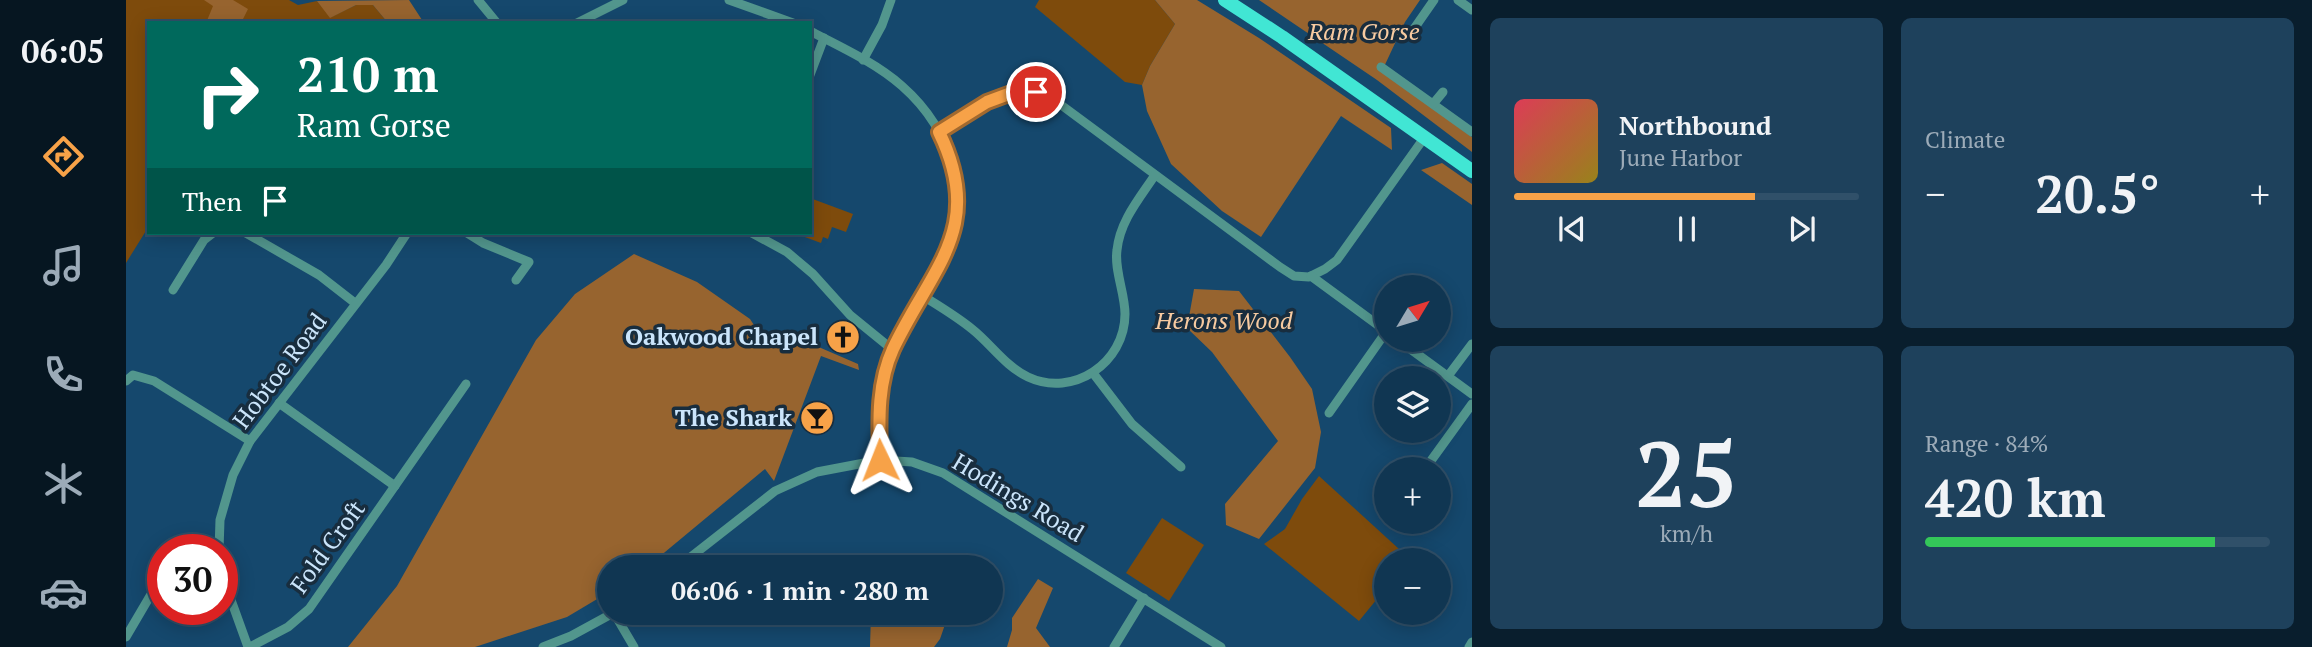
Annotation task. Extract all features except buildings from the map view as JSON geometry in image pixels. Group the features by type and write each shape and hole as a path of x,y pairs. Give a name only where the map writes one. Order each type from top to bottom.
{"main road":[{"path":"1225,0 1472,171"}],"street":[{"path":"478,0 495,21"},
{"path":"581,21 623,0"},
{"path":"863,60 878,34 891,0"},
{"path":"1412,33 1434,0"},
{"path":"1458,0 1472,10"},
{"path":"735,1 788,21"},
{"path":"812,33 863,60 904,87 939,132 956,177 957,209 944,259 893,350 885,372 879,407 880,460"},
{"path":"812,70 824,38"},
{"path":"1381,67 1472,132"},
{"path":"939,132 987,102 1014,92 1036,92 1049,96 1294,276 1311,276 1325,270 1345,250 1424,138"},
{"path":"1433,104 1443,92"},
{"path":"923,296 972,329 1026,376 1039,382 1054,384 1081,380 1093,373 1112,354 1120,340 1125,314 1116,252 1126,218 1155,175"},
{"path":"173,290 204,240 210,235"},
{"path":"249,235 319,275 355,303"},
{"name":"Hobtoe Road","path":"220,534 220,520 233,475 250,440 386,265 406,235"},
{"path":"470,235 529,262 516,280"},
{"path":"756,235 787,252 813,274 850,315 893,350"},
{"path":"1311,276 1374,322"},
{"path":"1451,372 1472,344"},
{"path":"1329,413 1374,348"},
{"path":"1415,352 1434,366"},
{"path":"1093,373 1132,424 1181,467"},
{"path":"126,381 132,375 154,381 250,440"},
{"path":"1451,378 1472,394"},
{"name":"Fold Croft","path":"249,647 288,627 309,609 466,384"},
{"name":"Fold Croft","path":"279,403 395,486"},
{"path":"1434,457 1472,404"},
{"name":"Hodings Road","path":"692,555 775,491 817,472 880,460 912,462 943,473 1221,647"},
{"path":"1114,647 1144,598"},
{"path":"126,637 147,601"},
{"path":"238,618 249,647"},
{"path":"543,647 597,622"},
{"path":"621,625 634,647"},
{"path":"1469,647 1472,642"}],"shaded area":[{"path":"126,0 289,0 298,5 317,1 331,17 356,5 373,5 386,21 147,21 147,229 126,263"},
{"path":"1039,0 1155,0 1175,24 1142,85 1125,82 1035,7"},
{"path":"812,199 853,214 846,232 832,227 828,239 823,237 821,243 799,235 812,235"},
{"path":"1319,476 1374,526 1374,534 1383,534 1398,548 1374,548 1374,603 1359,621 1264,544 1285,529"},
{"path":"1162,518 1204,545 1169,601 1126,573"}],"green space":[{"path":"204,0 233,0 248,9 242,21 207,21 213,6"},
{"path":"409,0 423,21 386,21 373,5 356,5 330,18 317,1"},
{"path":"1155,0 1197,0 1259,38 1391,128 1392,150 1341,116 1261,237 1222,211 1171,164 1147,111 1142,85 1175,24"},
{"name":"Ram Gorse","path":"1259,0 1420,0 1405,22 1382,71 1472,137 1472,152 1377,80"},
{"path":"1442,163 1472,184 1472,205 1421,170"},
{"path":"634,254 697,282 750,319 769,348 782,340 814,345 858,364 859,370 821,356 774,481 765,469 661,555 597,555 597,599 567,617 475,647 348,647 397,586 536,340 575,294"},
{"name":"Herons Wood","path":"1194,289 1239,291 1312,389 1321,432 1315,468 1259,539 1226,525 1225,504 1278,441 1212,352 1187,328"},
{"path":"1038,579 1053,588 1036,628 1050,647 1007,647 1012,618"},
{"path":"871,625 945,625 934,647 870,647"}],"place":[{"name":"Oakwood Chapel","path":"843,337"},
{"name":"The Shark","path":"817,418"}],"route":[{"path":"880,460 879,407 885,372 893,350 944,259 957,209 956,177 939,132 987,102 1014,92 1036,92"}]}
